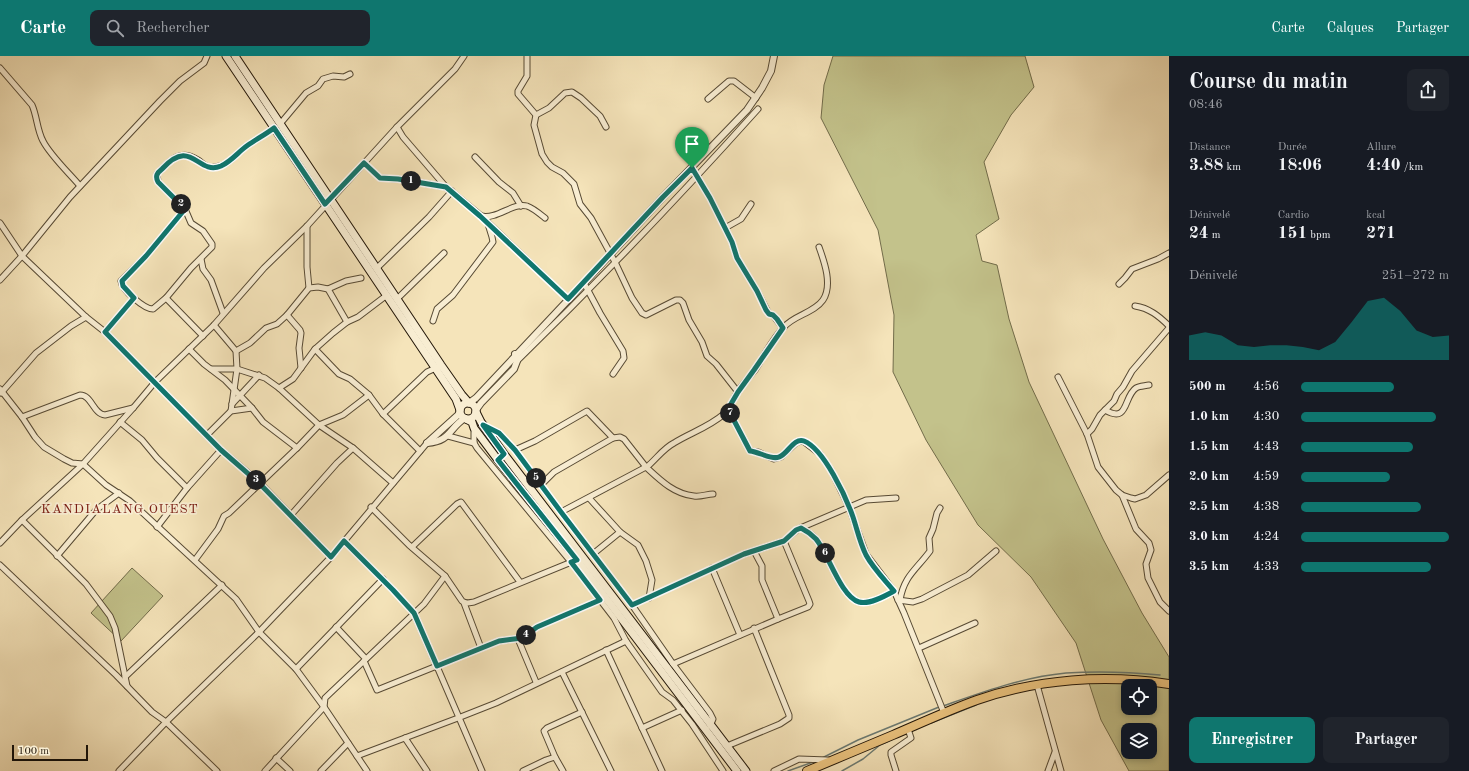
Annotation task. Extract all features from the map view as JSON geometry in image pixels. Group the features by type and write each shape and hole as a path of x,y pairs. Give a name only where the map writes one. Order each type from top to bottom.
{"highway":[{"path":"807,771 944,713 1002,692 1037,684 1078,679 1116,679 1150,681 1169,684"}],"main road":[{"path":"226,56 277,126 397,299 438,366 456,399 462,416 472,422 474,428 574,561 708,727 726,746 746,771"},
{"path":"236,57 277,126"},
{"path":"328,201 387,295 438,366 462,396 469,403 474,405 483,425 708,727 737,771"},
{"path":"460,410 463,404 469,403"},
{"path":"466,419 474,417 476,411"},
{"path":"498,460 504,454"}],"street":[{"path":"0,280 80,186 180,81 204,63 207,56"},
{"path":"0,543 22,520 83,464 155,382 214,325 264,268 307,226 328,201 397,127 442,83 455,69 464,56"},
{"path":"527,56 527,76 518,91 518,94 536,115"},
{"path":"469,403 476,398 515,354 584,283 610,253 747,110 756,98 771,72 774,56"},
{"path":"0,68 32,105 40,134 47,148 80,186"},
{"path":"185,209 146,256 122,281 123,286 134,298 150,309 153,309 166,298 212,246 211,242 203,231 191,224 185,209 158,182 156,174 169,161 182,155 191,157 210,168 221,166 248,145 277,126 306,93 318,86 323,79 333,76 344,77 350,74"},
{"path":"708,99 729,81 734,80 756,98"},
{"path":"536,115 549,108 565,93 572,92 581,98 600,116 606,127"},
{"path":"476,411 481,403 514,369 517,361 588,291 698,177 758,109"},
{"path":"536,115 534,125 542,154 552,167 563,173 574,184 580,204 592,218 632,298 644,314 663,307 676,300 680,300 683,303 689,320 702,342 707,356 716,364 738,392"},
{"path":"397,127 403,137 446,187 488,223 568,299"},
{"path":"475,157 499,182 513,193 521,206"},
{"path":"364,163 380,178 398,179 446,187"},
{"path":"692,168 725,228 732,242 737,258 757,291 766,310 777,319 783,328"},
{"path":"376,268 429,217 452,192"},
{"path":"725,228 741,219 751,204"},
{"path":"480,216 491,217 521,206 527,206 545,218"},
{"path":"0,223 22,256 105,332 208,435 221,450 260,484 268,494 291,515 331,557"},
{"path":"432,321 436,309 452,295 492,242 488,223"},
{"path":"307,226 307,267 309,288"},
{"path":"561,512 649,466 673,443 712,422 728,409 738,392 783,328 793,319 814,308 823,300 827,285 827,277 819,247"},
{"path":"1119,284 1132,269 1169,253"},
{"path":"397,299 444,254"},
{"path":"201,259 203,269 211,280 223,313"},
{"path":"236,351 250,343 266,328 277,324 287,315 309,288 318,287 328,289 346,281 361,278"},
{"path":"584,283 623,351 624,358 613,374"},
{"path":"328,289 335,299 346,322"},
{"path":"279,388 293,379 315,349 332,333 346,322 358,317 387,295"},
{"path":"105,332 134,298"},
{"path":"166,298 203,336"},
{"path":"1087,434 1092,429 1100,414 1114,401 1117,394 1124,387 1132,371 1169,327 1150,311 1135,306"},
{"path":"287,315 301,333 299,348 301,368"},
{"path":"86,316 36,354 1,391 44,448 64,460 72,463 83,464 106,485 130,501 236,598 259,632 296,669 324,706 367,771"},
{"path":"208,435 231,411 237,369 236,351 214,325"},
{"path":"189,349 225,380 264,422 297,448"},
{"path":"315,349 339,374 350,379 369,395 384,414 420,451"},
{"path":"515,354 517,361"},
{"path":"384,414 426,372 438,366"},
{"path":"211,369 237,369 265,378 279,388 319,425 353,448 393,483"},
{"path":"232,404 259,375"},
{"path":"1058,377 1087,434 1098,467 1116,490 1122,495 1135,499 1146,495 1169,475"},
{"path":"1105,410 1114,414 1121,412 1124,410 1128,399 1134,390 1140,386 1149,385"},
{"path":"22,417 80,395 86,397 98,412 105,415 134,407"},
{"path":"195,560 218,529 224,516 260,484 319,425 343,415 369,395"},
{"path":"231,411 252,408"},
{"path":"728,409 750,451 758,452 774,459 781,457 799,441 805,442 820,454 831,470 850,507 866,554 899,600 944,713"},
{"path":"119,771 166,722 259,632 331,557 427,443 458,415 460,410"},
{"path":"515,450 535,442 588,411 613,438"},
{"path":"427,443 438,442 448,436 460,422 466,419"},
{"path":"120,422 142,440 187,488"},
{"path":"483,425 499,433 515,450 632,605 712,717 708,727"},
{"path":"474,428 474,443 485,459 574,561 614,618 626,641 662,692 673,700 682,710 723,771"},
{"path":"448,436 474,443"},
{"path":"541,485 554,472 613,438 620,438 624,439 646,467 667,486 680,493 693,496 713,494"},
{"path":"291,515 337,463 353,448"},
{"path":"157,527 187,488 221,450"},
{"path":"57,556 96,510 119,493"},
{"path":"1122,495 1137,531 1149,543 1151,550 1146,564 1148,578 1159,600 1169,612"},
{"path":"589,498 620,532 638,545 646,561 652,580 649,598"},
{"path":"632,605 712,568 784,541 796,530 866,500 896,498"},
{"path":"412,547 457,504 461,502 520,582"},
{"path":"371,508 445,576 464,603 481,648"},
{"path":"899,600 902,590 912,571 930,551 929,538 940,508"},
{"path":"22,520 86,584 110,616 115,628 127,687"},
{"path":"801,528 809,532 816,539 836,576 851,598 860,603 878,600 894,591"},
{"path":"593,554 620,532"},
{"path":"344,541 414,613 482,771"},
{"path":"673,664 754,628 808,607 810,604 784,541"},
{"path":"754,551 762,566 762,580 778,618"},
{"path":"899,600 913,602 928,596 968,575 996,551"},
{"path":"464,603 468,604 474,602 574,561"},
{"path":"0,565 116,675 152,712 166,722 216,771"},
{"path":"712,568 740,635"},
{"path":"265,771 324,706 325,698 424,604 445,576"},
{"path":"296,669 383,580"},
{"path":"125,676 222,585"},
{"path":"336,627 365,660 377,690 499,641 522,638 537,627 600,600"},
{"path":"918,648 975,623"},
{"path":"726,746 780,724 789,718 754,628"},
{"path":"518,639 536,682"},
{"path":"358,756 496,703 536,682 562,672 626,641"},
{"path":"606,650 662,771"},
{"path":"562,672 611,771"},
{"path":"1037,684 1061,771"},
{"path":"642,728 682,710"},
{"path":"563,771 544,731 546,728 582,712"},
{"path":"896,771 891,755 892,752 911,738 908,729"},
{"path":"404,738 427,771"},
{"path":"321,771 348,743"},
{"path":"1048,771 1055,752"},
{"path":"523,771 556,757"},
{"path":"276,758 290,771"},
{"path":"774,771 799,759 831,760"},
{"path":"820,771 831,760"}],"shaded area":[{"path":"833,56 1025,56 1034,87 1011,115 984,162 999,219 976,235 982,261 997,265 1009,319 1029,382 1103,539 1142,613 1169,657 1169,771 1129,771 1122,759 1157,759 1157,723 1121,723 1121,756 1101,720 1076,643 1031,577 978,525 926,440 893,372 894,315 878,230 821,118 824,85"},
{"path":"132,568 163,596 121,641 91,613"}],"waterway":[{"path":"943,706 1003,686 1050,675 1102,672 1160,675"},
{"path":"931,723 976,705"},
{"path":"822,758 858,740 939,707"},
{"path":"842,771 863,759 880,745 889,741"},
{"path":"788,771 813,762"}],"district":[{"name":"KANDIALANG OUEST","path":"120,509"}],"route":[{"path":"274,128 325,204 364,163 380,178 398,179 446,187 480,216 568,299 674,184 692,168 710,198 732,242 737,258 757,291 766,310 777,319 783,328 738,392 728,409 746,446 750,451 764,454 774,459 781,457 795,443 803,441 820,454 831,470 850,507 862,547 871,562 894,591 878,600 860,603 851,598 836,576 816,539 809,532 801,528 796,530 792,535 778,544 744,554 632,605 515,450 499,433 483,425 504,454 498,460 577,560 571,562 600,600 537,627 522,638 499,641 437,666 414,613 393,590 344,541 331,557 291,515 268,494 260,484 221,450 208,435 105,332 134,298 123,286 123,278 146,256 185,209 158,182 156,174 169,161 182,155 198,160 210,168 221,166 248,145 274,128"}]}
